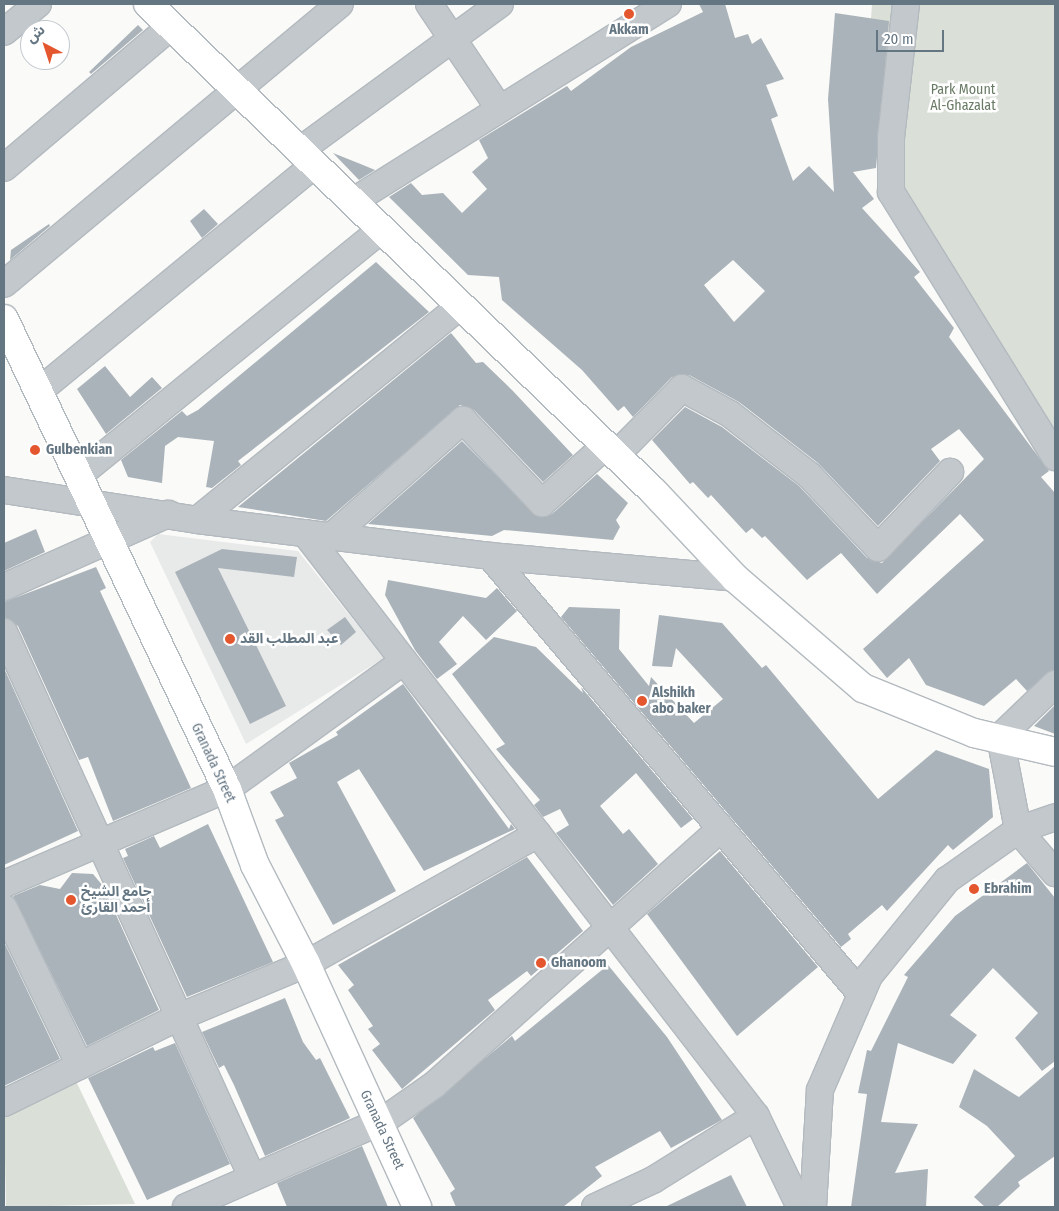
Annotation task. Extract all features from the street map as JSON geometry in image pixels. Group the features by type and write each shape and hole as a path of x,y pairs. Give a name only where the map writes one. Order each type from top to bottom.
{"main road":[{"path":"148,4 238,93 611,451 735,578 863,688 974,733 1000,737 1055,752"},
{"name":"Granada Street","path":"4,320 39,391 106,540 227,789 255,865 306,964 377,1124 417,1207"}],"street":[{"path":"4,32 38,4"},
{"path":"4,284 238,93 340,4"},
{"path":"429,4 499,108"},
{"path":"39,391 306,158 451,38 500,4"},
{"path":"352,202 499,108 668,4"},
{"path":"906,4 891,138 891,192 1055,457"},
{"path":"4,168 170,27"},
{"path":"78,476 381,230"},
{"path":"197,520 460,306"},
{"path":"333,535 463,420 542,503 611,451 682,388 730,414 809,475 878,548 950,472"},
{"path":"4,490 90,505 170,513 197,520 333,535 490,556 735,578"},
{"path":"4,587 170,513"},
{"path":"305,533 756,1116 800,1207"},
{"path":"490,556 861,994"},
{"path":"4,632 252,1177"},
{"path":"4,884 227,789 404,661"},
{"path":"1055,684 1000,737 1018,830 1055,873"},
{"path":"813,1207 820,1090 869,976 947,880 1018,830 1055,817"},
{"path":"186,1207 377,1124 434,1085 721,828"},
{"path":"4,1103 179,1017 306,964 538,834"},
{"path":"4,908 80,1066"},
{"path":"595,1207 653,1180 756,1116"}],"shaded area":[{"path":"158,534 298,551 384,658 246,744 150,542"}],"green space":[{"name":"Park Mount Al-Ghazalat","path":"872,4 1055,4 1055,445 903,211 867,80"},
{"path":"74,1077 135,1204 6,1207 4,1109"}],"building":[{"path":"699,4 725,4 735,38 748,34 752,44 761,38 784,79 766,85 778,116 771,119 793,181 809,166 834,192 828,99 835,13 889,21 876,168 853,172 874,199 862,208 920,272 914,277 954,328 949,337 1049,471 1041,477 1055,493 1055,669 1027,691 1016,679 984,706 926,685 909,658 887,678 863,649 984,540 960,514 877,594 841,553 807,580 765,536 762,538 752,528 746,533 711,495 708,498 693,482 690,484 652,440 685,407 722,427 799,486 867,558 882,563 984,459 959,429 931,449 940,461 878,526 818,463 739,402 689,375 672,377 633,417 624,406 618,411 582,370 502,300 499,277 468,275 389,197 411,183 422,195 443,193 462,213 487,189 472,172 488,158 479,140 567,86 571,91 631,47 703,12","holes":["733,260 765,291 734,322 704,285"]},
{"path":"138,25 143,30 91,74 89,72"},
{"path":"333,153 363,165 375,170 359,180"},
{"path":"204,209 218,224 202,238 190,221"},
{"path":"49,224 50,226 10,260 11,250"},
{"path":"376,262 429,312 238,461 241,465 212,488 206,487 214,441 178,437 165,446 162,483 128,477 121,460 182,411 187,416 198,410"},
{"path":"451,333 476,363 483,362 573,455 543,482 474,410 460,405 326,521 238,507"},
{"path":"105,366 130,397 152,377 162,388 106,434 77,389"},
{"path":"462,441 538,517 552,514 597,474 628,503 616,520 620,527 613,540 504,530 492,536 368,524"},
{"path":"36,529 45,552 4,571 4,543"},
{"name":"عبد المطلب القد","path":"222,549 297,557 294,577 218,568 286,706 250,724 175,572"},
{"path":"96,567 106,588 100,591 191,788 113,821 88,757 79,760 18,626 4,617 4,602"},
{"path":"388,580 486,598 497,588 517,611 486,640 463,616 439,642 457,664 437,679 415,650 385,595"},
{"path":"569,607 620,609 619,649 649,686 651,677 694,723 723,699 676,648 672,667 652,666 659,615 722,623 762,668 766,665 878,799 936,750 989,769 993,817 953,850 948,845 887,911 882,905 848,934 851,939 841,947 561,617"},
{"path":"345,617 356,632 341,645 327,630"},
{"path":"494,637 536,647 583,693 581,687 693,819 681,828 636,773 600,806 623,834 629,829 658,864 613,905 556,833 569,825 560,809 543,817 534,805 540,800 496,749 505,744 452,674"},
{"path":"4,668 78,831 4,865"},
{"path":"403,684 509,829 511,824 515,829 424,871 359,769 337,782 396,891 333,925 275,820 284,816 270,792 297,778 289,763 338,735 336,732"},
{"path":"1055,705 1055,734 1034,726"},
{"path":"208,824 273,962 187,997 123,858 128,856 125,849 154,836 160,848"},
{"path":"720,851 818,967 737,1036 647,914"},
{"path":"527,857 583,931 531,976 527,971 488,1000 495,1010 402,1089 372,1050 380,1044 368,1029 373,1026 348,990 354,985 338,965"},
{"path":"1027,863 1055,898 1055,1061 1042,1071 1015,1038 1038,1013 993,968 950,1015 977,1035 953,1064 898,1043 881,1122 918,1124 895,1173 928,1169 926,1207 851,1207 867,1094 858,1093 867,1050 871,1051 908,977 904,975 955,916"},
{"path":"72,873 93,874 103,886 159,1010 87,1046 13,896 40,885 60,889"},
{"path":"4,942 60,1059 4,1086"},
{"path":"608,965 667,1037 722,1120 671,1148 660,1131 595,1167 602,1176 563,1207 456,1207 450,1193 455,1189 413,1118 512,1036 515,1041"},
{"path":"285,998 303,1042 316,1060 320,1058 350,1118 265,1156 224,1065 219,1068 202,1032"},
{"path":"175,1043 230,1164 147,1200 88,1078 153,1047 155,1051"},
{"path":"1055,1066 1055,1156 1018,1182 1020,1186 997,1207 985,1207 974,1197 1015,1156 987,1126 959,1107 974,1069 1019,1097"},
{"path":"362,1146 388,1207 287,1207 277,1183"},
{"path":"731,1175 747,1207 665,1207"}],"place":[{"name":"Akkam","path":"629,14"},
{"name":"Gulbenkian","path":"35,450"},
{"name":"عبد المطلب القد","path":"230,639"},
{"name":"Alshikh abo baker","path":"642,701"},
{"name":"Ebrahim","path":"974,889"},
{"name":"جامع الشيخ أحمد القارئ","path":"71,900"},
{"name":"Ghanoom","path":"541,963"}]}
